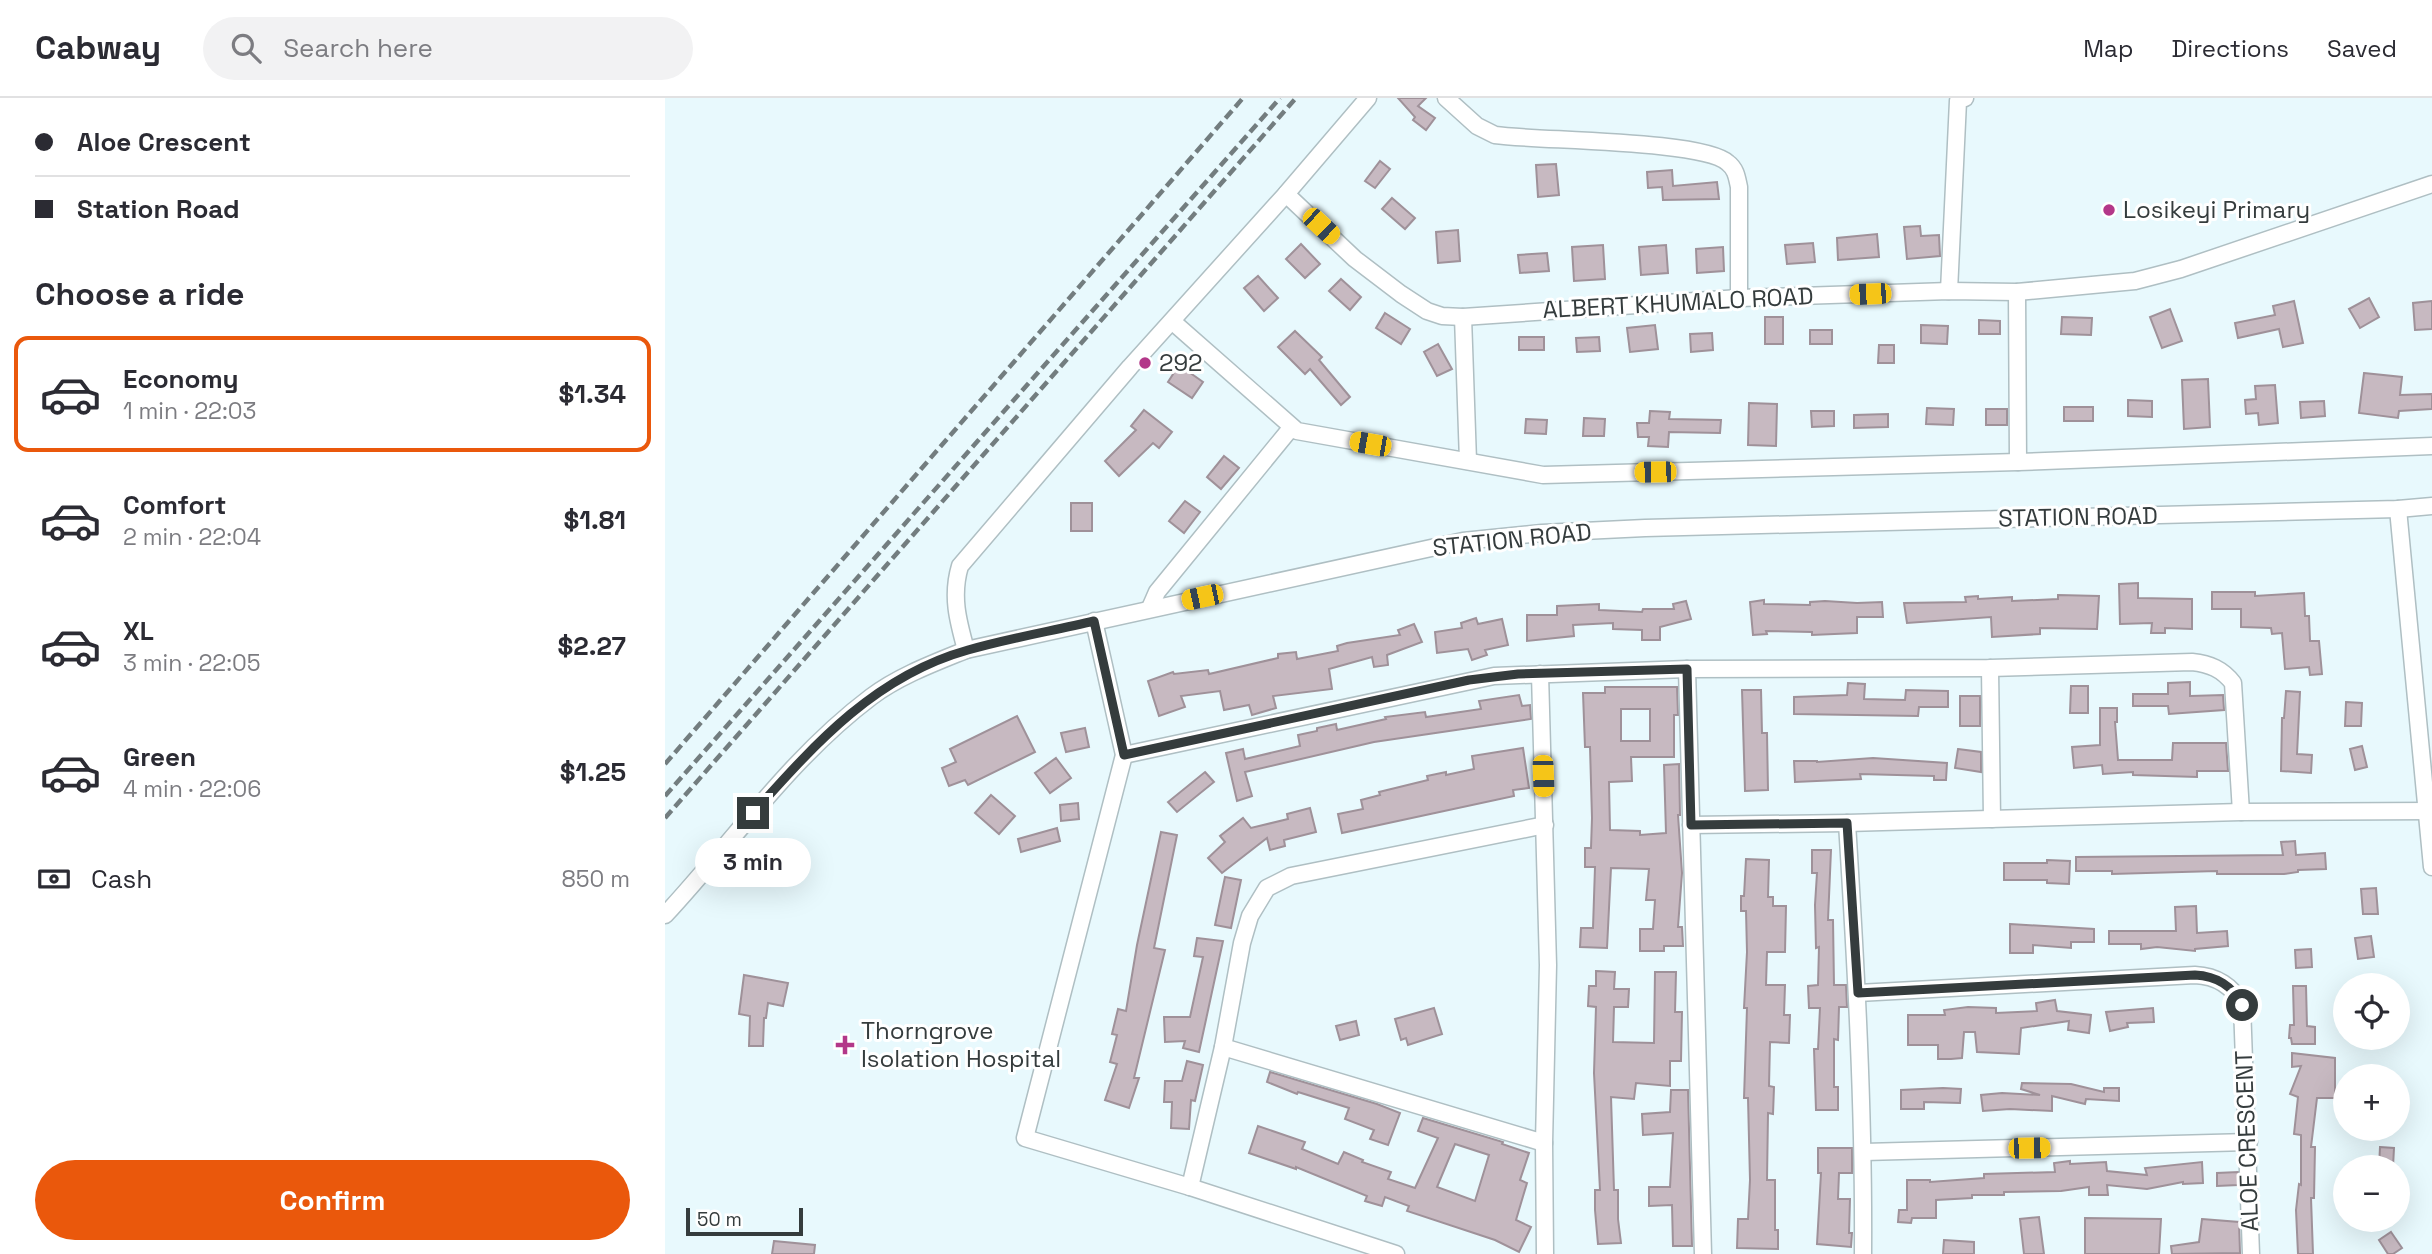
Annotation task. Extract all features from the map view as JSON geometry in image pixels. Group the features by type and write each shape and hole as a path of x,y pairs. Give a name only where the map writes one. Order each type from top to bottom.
{"street":[{"path":"966,650 956,616 956,580 960,566 1130,367 1369,98"},
{"path":"1446,98 1477,126 1495,135 1656,146 1699,152 1727,161 1735,172 1739,187 1739,298"},
{"path":"1949,292 1957,99"},
{"name":"ALBERT KHUMALO ROAD","path":"1286,194 1355,258 1401,294 1427,311 1442,316 1462,317 1739,298 2017,292 2135,281 2181,269 2432,184"},
{"path":"2017,292 2018,462"},
{"path":"1462,317 1468,461"},
{"path":"1173,321 1297,431 1543,475 2018,462 2432,446"},
{"path":"1150,608 1157,592 1291,428"},
{"name":"STATION ROAD","path":"665,915 737,830 826,733 872,696 893,683 966,650 1462,541 1542,533 2432,506"},
{"path":"2398,509 2429,811 2432,867"},
{"path":"1094,621 1124,755 1025,1138 1190,1187 1396,1254"},
{"path":"1124,755 1469,680 1540,674 1687,669 1990,668 2192,662 2217,668 2226,674 2232,683 2241,812"},
{"path":"1990,668 1992,819"},
{"path":"1687,669 1703,1254"},
{"path":"1540,674 1548,965 1544,1143 1545,1254"},
{"path":"1691,825 2241,812 2429,811"},
{"path":"1847,823 1858,993 1864,1152 1863,1254"},
{"path":"1190,1187 1223,1047 1242,943 1250,916 1267,888 1291,876 1545,825"},
{"name":"ALOE CRESCENT","path":"1858,993 2210,976 2235,993 2242,1005 2251,1254"},
{"path":"1223,1047 1544,1143"},
{"path":"1864,1152 2249,1142"}],"building":[{"path":"1398,98 1426,98 1418,106 1435,118 1426,130 1413,120 1415,117"},
{"path":"1380,161 1390,169 1375,188 1365,181"},
{"path":"1556,164 1559,195 1538,197 1536,165"},
{"path":"1672,170 1673,186 1717,182 1719,199 1663,200 1662,187 1648,188 1647,172"},
{"path":"1392,198 1415,218 1405,229 1382,209"},
{"path":"1920,226 1921,236 1939,235 1940,256 1907,259 1904,227"},
{"path":"1458,230 1460,261 1438,263 1436,232"},
{"path":"1877,234 1879,257 1838,260 1837,238"},
{"path":"1813,243 1815,262 1787,264 1785,245"},
{"path":"1301,244 1320,264 1305,278 1286,259"},
{"path":"1603,245 1605,279 1574,281 1572,247"},
{"path":"1666,245 1668,273 1641,275 1639,247"},
{"path":"1723,247 1724,271 1697,273 1696,249"},
{"path":"1547,253 1549,271 1520,273 1518,255"},
{"path":"1258,276 1278,298 1264,311 1244,288"},
{"path":"1341,279 1361,297 1350,310 1329,291"},
{"path":"2369,298 2379,317 2360,328 2349,309"},
{"path":"2294,301 2303,343 2283,347 2279,329 2238,338 2235,323 2275,315 2273,306"},
{"path":"2432,301 2432,329 2415,330 2413,303"},
{"path":"2170,309 2182,341 2162,348 2150,317"},
{"path":"1385,313 1410,329 1401,344 1376,328"},
{"path":"1765,317 1783,317 1783,344 1765,344"},
{"path":"2062,317 2092,318 2091,335 2061,334"},
{"path":"1979,320 2000,321 2000,334 1979,334"},
{"path":"1655,325 1658,349 1630,352 1627,328"},
{"path":"1921,325 1948,326 1947,344 1921,343"},
{"path":"1810,330 1832,330 1832,344 1810,344"},
{"path":"1295,331 1322,357 1319,360 1350,397 1341,405 1310,369 1305,374 1278,347"},
{"path":"1712,333 1713,350 1691,352 1690,334"},
{"path":"1519,337 1544,337 1544,350 1519,350"},
{"path":"1599,337 1600,351 1577,352 1576,338"},
{"path":"1438,344 1452,369 1437,376 1424,352"},
{"path":"1879,345 1894,345 1894,363 1878,363"},
{"path":"1179,365 1203,382 1192,398 1168,382"},
{"path":"2364,373 2402,377 2400,395 2432,394 2432,409 2399,411 2398,418 2359,413"},
{"path":"2208,379 2210,427 2184,429 2182,380"},
{"path":"2275,385 2278,423 2259,425 2258,413 2246,414 2245,400 2256,399 2255,386"},
{"path":"2128,400 2152,401 2152,417 2128,416"},
{"path":"2324,401 2325,416 2301,418 2300,402"},
{"path":"1749,403 1777,404 1776,446 1748,445"},
{"path":"2064,407 2093,407 2093,421 2064,421"},
{"path":"1927,408 1954,409 1953,425 1926,424"},
{"path":"1986,409 2007,409 2007,425 1986,425"},
{"path":"1144,410 1172,432 1159,448 1153,443 1119,476 1105,461 1136,430 1131,426"},
{"path":"1650,411 1670,412 1669,419 1721,420 1720,433 1669,432 1668,447 1648,446 1649,437 1638,437 1637,423 1649,423"},
{"path":"1811,411 1834,411 1834,426 1812,427"},
{"path":"1888,414 1888,427 1854,428 1854,415"},
{"path":"1584,418 1605,419 1604,436 1583,436"},
{"path":"1526,419 1547,420 1546,434 1525,433"},
{"path":"1224,456 1239,468 1221,489 1207,477"},
{"path":"1185,501 1200,512 1184,533 1169,521"},
{"path":"1071,503 1092,503 1092,531 1071,531"},
{"path":"2138,583 2138,598 2192,599 2192,629 2165,628 2165,633 2151,633 2152,623 2120,624 2119,584"},
{"path":"2212,592 2255,592 2255,596 2304,593 2305,616 2309,616 2310,641 2319,641 2322,674 2310,675 2309,667 2285,669 2282,633 2272,634 2271,628 2241,627 2241,609 2212,609"},
{"path":"2058,595 2099,596 2097,629 2040,628 2040,634 1992,637 1991,617 1907,623 1904,603 1966,602 1965,597 1978,596 1978,599 2012,597 2012,601 2058,599"},
{"path":"1764,600 1764,604 1810,605 1810,602 1825,601 1882,602 1883,617 1857,617 1857,633 1812,635 1812,632 1766,631 1767,634 1753,635 1750,602"},
{"path":"1686,601 1691,619 1660,627 1660,640 1642,640 1642,630 1613,629 1613,623 1573,625 1574,636 1527,641 1527,615 1557,615 1557,606 1599,604 1599,610 1642,612 1643,609 1674,609 1673,604"},
{"path":"1476,618 1478,624 1502,619 1508,645 1485,650 1487,655 1472,660 1468,649 1437,653 1435,632 1462,628 1461,623"},
{"path":"1414,624 1422,642 1387,655 1388,665 1374,667 1372,657 1329,669 1332,689 1273,696 1276,708 1252,715 1249,705 1224,710 1220,691 1181,696 1185,707 1159,716 1148,681 1173,672 1208,670 1209,674 1278,658 1278,654 1296,652 1297,659 1338,651 1337,646 1347,643 1400,635 1398,630"},
{"path":"2190,682 2190,696 2223,695 2224,710 2169,714 2168,706 2133,706 2133,694 2168,694 2168,683"},
{"path":"1848,683 1865,684 1864,699 1905,700 1906,690 1948,691 1948,707 1919,707 1918,716 1794,714 1794,697 1847,695"},
{"path":"2071,686 2088,686 2088,713 2070,713"},
{"path":"1605,687 1677,687 1678,715 1674,715 1674,757 1631,757 1632,781 1609,782 1610,830 1640,831 1640,835 1666,833 1664,765 1679,764 1678,815 1682,873 1678,927 1682,927 1683,946 1664,946 1664,951 1640,951 1640,929 1653,929 1655,900 1646,900 1649,869 1611,868 1607,948 1580,947 1581,928 1593,928 1595,867 1585,867 1585,848 1591,848 1592,818 1590,747 1585,747 1583,693 1605,693","holes":["1621,709 1650,709 1650,741 1621,741"]},
{"path":"1742,690 1761,690 1762,733 1767,733 1768,790 1745,791"},
{"path":"2286,691 2300,692 2297,754 2312,755 2311,773 2281,771 2282,718"},
{"path":"1519,695 1522,706 1530,705 1531,719 1374,742 1245,772 1252,796 1237,801 1226,753 1243,749 1245,759 1300,746 1298,735 1317,731 1317,728 1336,724 1337,730 1386,719 1385,717 1425,712 1426,717 1481,709 1479,701"},
{"path":"1960,696 1980,696 1980,726 1960,726"},
{"path":"2346,702 2362,703 2361,726 2345,726"},
{"path":"2100,708 2117,708 2115,722 2118,760 2172,760 2173,743 2226,743 2228,771 2197,771 2197,777 2133,775 2133,772 2103,774 2102,765 2074,768 2072,747 2100,745"},
{"path":"1017,716 1035,752 968,785 965,780 949,786 942,768 956,762 950,749"},
{"path":"1085,728 1089,747 1066,752 1061,733"},
{"path":"2362,746 2367,767 2355,770 2350,749"},
{"path":"1523,748 1529,788 1513,790 1514,796 1342,833 1338,814 1363,809 1361,800 1380,795 1379,792 1428,780 1427,776 1474,769 1472,756"},
{"path":"1958,749 1981,752 1981,772 1955,768"},
{"path":"1056,758 1071,778 1050,793 1035,773"},
{"path":"1873,758 1947,763 1946,780 1934,780 1934,776 1860,774 1861,779 1795,782 1794,761"},
{"path":"1205,772 1214,782 1177,812 1168,802"},
{"path":"991,795 1015,816 999,834 975,813"},
{"path":"1078,803 1079,819 1061,821 1060,805"},
{"path":"1310,808 1316,832 1284,840 1285,846 1270,850 1267,838 1222,873 1208,858 1225,842 1220,836 1243,818 1251,828 1288,819 1287,814"},
{"path":"1057,828 1060,841 1021,852 1018,839"},
{"path":"1161,832 1177,835 1154,948 1165,950 1134,1078 1139,1078 1129,1108 1105,1100 1117,1064 1110,1062 1117,1035 1112,1034 1118,1009 1126,1011"},
{"path":"2295,841 2296,855 2325,853 2326,869 2298,870 2284,874 2217,874 2217,871 2112,874 2112,871 2076,871 2076,857 2283,855 2281,842"},
{"path":"1812,850 1831,850 1828,920 1833,920 1834,985 1846,985 1847,1007 1839,1007 1838,1040 1834,1039 1834,1087 1838,1087 1838,1110 1816,1110 1814,1049 1818,1049 1820,1008 1809,1008 1808,986 1818,985 1819,947 1816,948 1815,905 1817,873 1812,873"},
{"path":"1746,859 1769,860 1768,897 1773,897 1773,906 1786,906 1785,952 1767,952 1766,985 1785,985 1784,1015 1790,1015 1789,1043 1770,1042 1769,1086 1774,1087 1773,1114 1768,1113 1767,1180 1775,1180 1775,1230 1778,1230 1778,1249 1737,1248 1738,1219 1748,1219 1750,1180 1748,1098 1744,1098 1746,911 1741,911"},
{"path":"2047,860 2070,861 2069,884 2047,883 2047,880 2004,880 2004,863 2047,863"},
{"path":"1225,877 1241,880 1231,928 1215,925"},
{"path":"2376,888 2378,914 2363,914 2361,889"},
{"path":"2196,906 2197,933 2227,931 2228,946 2195,951 2157,947 2141,949 2141,944 2109,944 2109,931 2176,931 2175,907"},
{"path":"2010,924 2094,929 2094,942 2071,942 2071,948 2033,945 2033,953 2010,953"},
{"path":"2371,936 2374,957 2358,959 2355,938"},
{"path":"1197,938 1223,941 1199,1052 1183,1048 1185,1041 1165,1042 1164,1017 1190,1017 1203,957 1194,956"},
{"path":"2311,949 2312,967 2296,968 2295,950"},
{"path":"1596,971 1615,972 1614,989 1629,989 1628,1007 1614,1007 1613,1042 1654,1043 1655,972 1676,972 1675,1012 1682,1012 1681,1061 1670,1061 1670,1086 1636,1083 1634,1099 1611,1097 1614,1190 1618,1190 1621,1243 1598,1244 1595,1210 1595,1190 1600,1190 1594,1073 1596,1007 1588,1006 1589,986 1596,986"},
{"path":"744,975 788,983 783,1006 768,1003 764,1018 763,1046 749,1046 750,1016 739,1014"},
{"path":"2293,986 2306,986 2307,1026 2315,1027 2315,1044 2292,1044 2289,1038 2290,1025 2294,1025"},
{"path":"2055,1000 2057,1011 2091,1015 2089,1033 2068,1030 2069,1021 2021,1028 2019,1054 1977,1052 1975,1032 1964,1032 1962,1058 1951,1059 1938,1059 1938,1045 1908,1045 1908,1015 1945,1015 1944,1010 1968,1007 1996,1008 1996,1013 2037,1011 2036,1003"},
{"path":"1434,1008 1442,1034 1408,1045 1406,1038 1401,1040 1395,1019"},
{"path":"2153,1008 2154,1022 2127,1023 2128,1027 2110,1031 2106,1012"},
{"path":"1356,1021 1359,1035 1340,1040 1336,1026"},
{"path":"2292,1053 2335,1058 2333,1098 2317,1098 2311,1147 2315,1147 2314,1198 2311,1198 2313,1254 2298,1254 2296,1210 2299,1184 2301,1185 2301,1135 2294,1134 2298,1097 2290,1094 2301,1066 2292,1067"},
{"path":"1187,1061 1203,1065 1195,1101 1191,1100 1189,1129 1171,1128 1172,1102 1164,1102 1165,1081 1182,1081"},
{"path":"1270,1072 1400,1113 1388,1145 1370,1139 1374,1130 1345,1119 1349,1108 1298,1092 1297,1094 1267,1082"},
{"path":"2022,1083 2071,1084 2104,1092 2104,1088 2119,1088 2119,1101 2086,1099 2085,1104 2052,1096 2052,1111 1983,1111 1981,1095 2040,1095 2021,1089"},
{"path":"1961,1089 1960,1103 1924,1102 1924,1109 1901,1109 1901,1090"},
{"path":"1671,1090 1688,1090 1692,1246 1673,1246 1672,1205 1649,1206 1649,1187 1670,1187 1673,1133 1643,1135 1642,1114 1670,1112"},
{"path":"1423,1118 1503,1142 1502,1144 1529,1153 1520,1180 1527,1183 1516,1220 1531,1227 1519,1252 1495,1240 1407,1211 1409,1206 1385,1197 1382,1206 1365,1201 1367,1196 1296,1167 1249,1153 1258,1126 1305,1142 1302,1149 1338,1164 1344,1152 1363,1160 1362,1162 1391,1172 1388,1179 1415,1188 1438,1138 1418,1131","holes":["1455,1144 1489,1155 1475,1201 1437,1187"]},
{"path":"2380,1147 2394,1148 2394,1155 2380,1155"},
{"path":"1818,1148 1852,1148 1852,1173 1839,1173 1838,1199 1850,1199 1851,1247 1817,1244 1821,1173 1818,1173"},
{"path":"2070,1161 2070,1164 2106,1162 2107,1171 2147,1175 2145,1168 2202,1162 2203,1183 2183,1182 2147,1189 2107,1185 2108,1195 2089,1195 2089,1187 2061,1191 2004,1192 2004,1195 1972,1195 1972,1198 1936,1200 1936,1218 1912,1218 1911,1223 1898,1222 1899,1210 1907,1210 1907,1180 1930,1182 1984,1178 1984,1174 2055,1172 2054,1163"},
{"path":"2238,1172 2238,1185 2217,1186 2217,1173"},
{"path":"2039,1217 2044,1254 2024,1254 2020,1219"},
{"path":"2085,1218 2161,1219 2159,1254 2085,1254"},
{"path":"2202,1219 2239,1222 2240,1253 2172,1254 2171,1246 2199,1242"},
{"path":"2391,1232 2402,1248 2388,1254 2379,1240"},
{"path":"1944,1240 1974,1242 1974,1254 1943,1254"},
{"path":"774,1241 815,1245 814,1254 772,1254"}],"railway":[{"path":"665,764 1243,98"},
{"path":"665,796 1280,98"},
{"path":"665,818 1296,98"}],"place":[{"name":"Losikeyi Primary","path":"2109,210"},
{"name":"292","path":"1145,363"},
{"name":"Thorngrove Isolation Hospital","path":"845,1045"}],"route":[{"path":"753,813 826,733 872,696 893,683 966,650 1094,621 1124,755 1494,676 1687,669 1691,825 1847,823 1858,993 2195,975 2210,976 2224,984 2235,993 2242,1005"}]}
